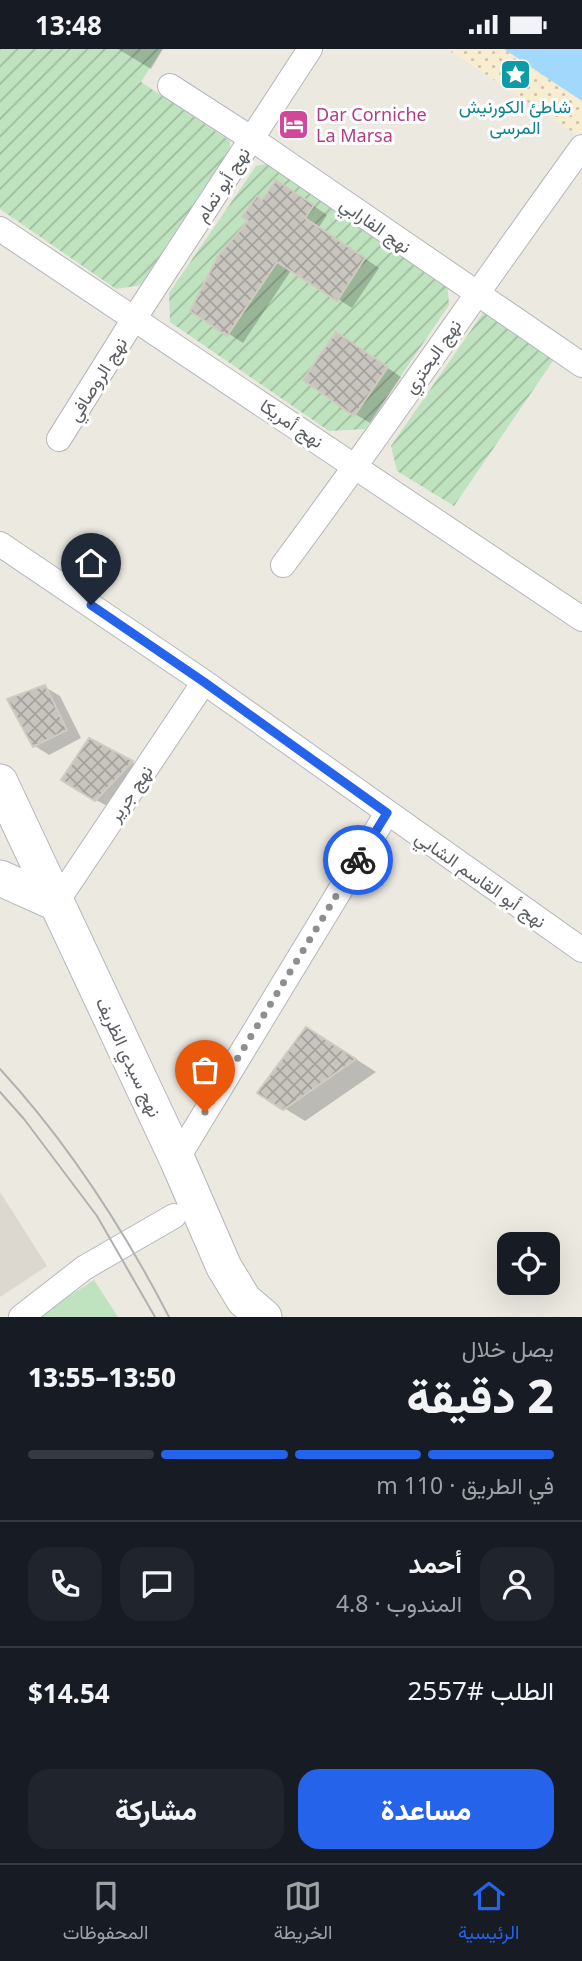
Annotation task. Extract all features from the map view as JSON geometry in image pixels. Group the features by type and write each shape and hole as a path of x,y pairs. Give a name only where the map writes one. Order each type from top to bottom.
{"street":[{"name":"نهج أبو تمام","path":"134,319 310,49"},
{"name":"نهج الفارابي","path":"170,86 582,365"},
{"name":"نهج البحتري","path":"283,565 356,467 476,293 582,147"},
{"name":"نهج أمريكا","path":"0,229 582,619"},
{"name":"نهج الروصافي","path":"59,439 134,319"},
{"name":"نهج أبو القاسم الشابي","path":"0,544 204,682 582,950"},
{"name":"نهج جرير","path":"56,904 204,682"},
{"name":"نهج سيدي الظريف","path":"0,782 177,1159 224,1267 244,1300 264,1317"},
{"path":"177,1159 387,813"},
{"path":"0,878 56,904"},
{"path":"21,1317 84,1268 174,1216"}],"shaded area":[{"path":"0,1192 47,1266 0,1297"}],"green space":[{"path":"0,49 162,49 141,82 230,141 230,155 142,285 116,289 0,209"},
{"path":"274,162 447,281 449,305 365,429 329,431 170,322 169,293 256,166"},
{"path":"485,310 555,358 454,506 397,471 391,446"},
{"path":"94,1280 118,1317 37,1317"}],"sand":[{"name":"شاطئ الكورنيش المرسى","path":"447,49 504,49 582,101 582,138"}],"water":[{"path":"504,49 582,49 582,101"}],"building":[{"path":"276,180 314,205 305,218 365,258 337,301 277,262 227,336 190,311 218,256 248,221 242,217 257,196 262,200"},
{"path":"336,332 388,367 354,416 303,380"},
{"path":"45,685 67,730 33,747 7,699"},
{"path":"89,738 133,761 95,801 61,780"},
{"path":"306,1027 356,1059 283,1110 257,1093"}],"tram line":[{"path":"0,1069 49,1126 93,1187 133,1251 169,1317"},
{"path":"0,1092 24,1119 97,1216 155,1317"}],"way so far":[{"path":"205,1112 358,860"}],"place":[{"name":"شاطئ الكورنيش المرسى","path":"515,75"},
{"name":"Dar Corniche La Marsa","path":"293,124"}],"route":[{"path":"91,605 387,813 358,860"}]}
